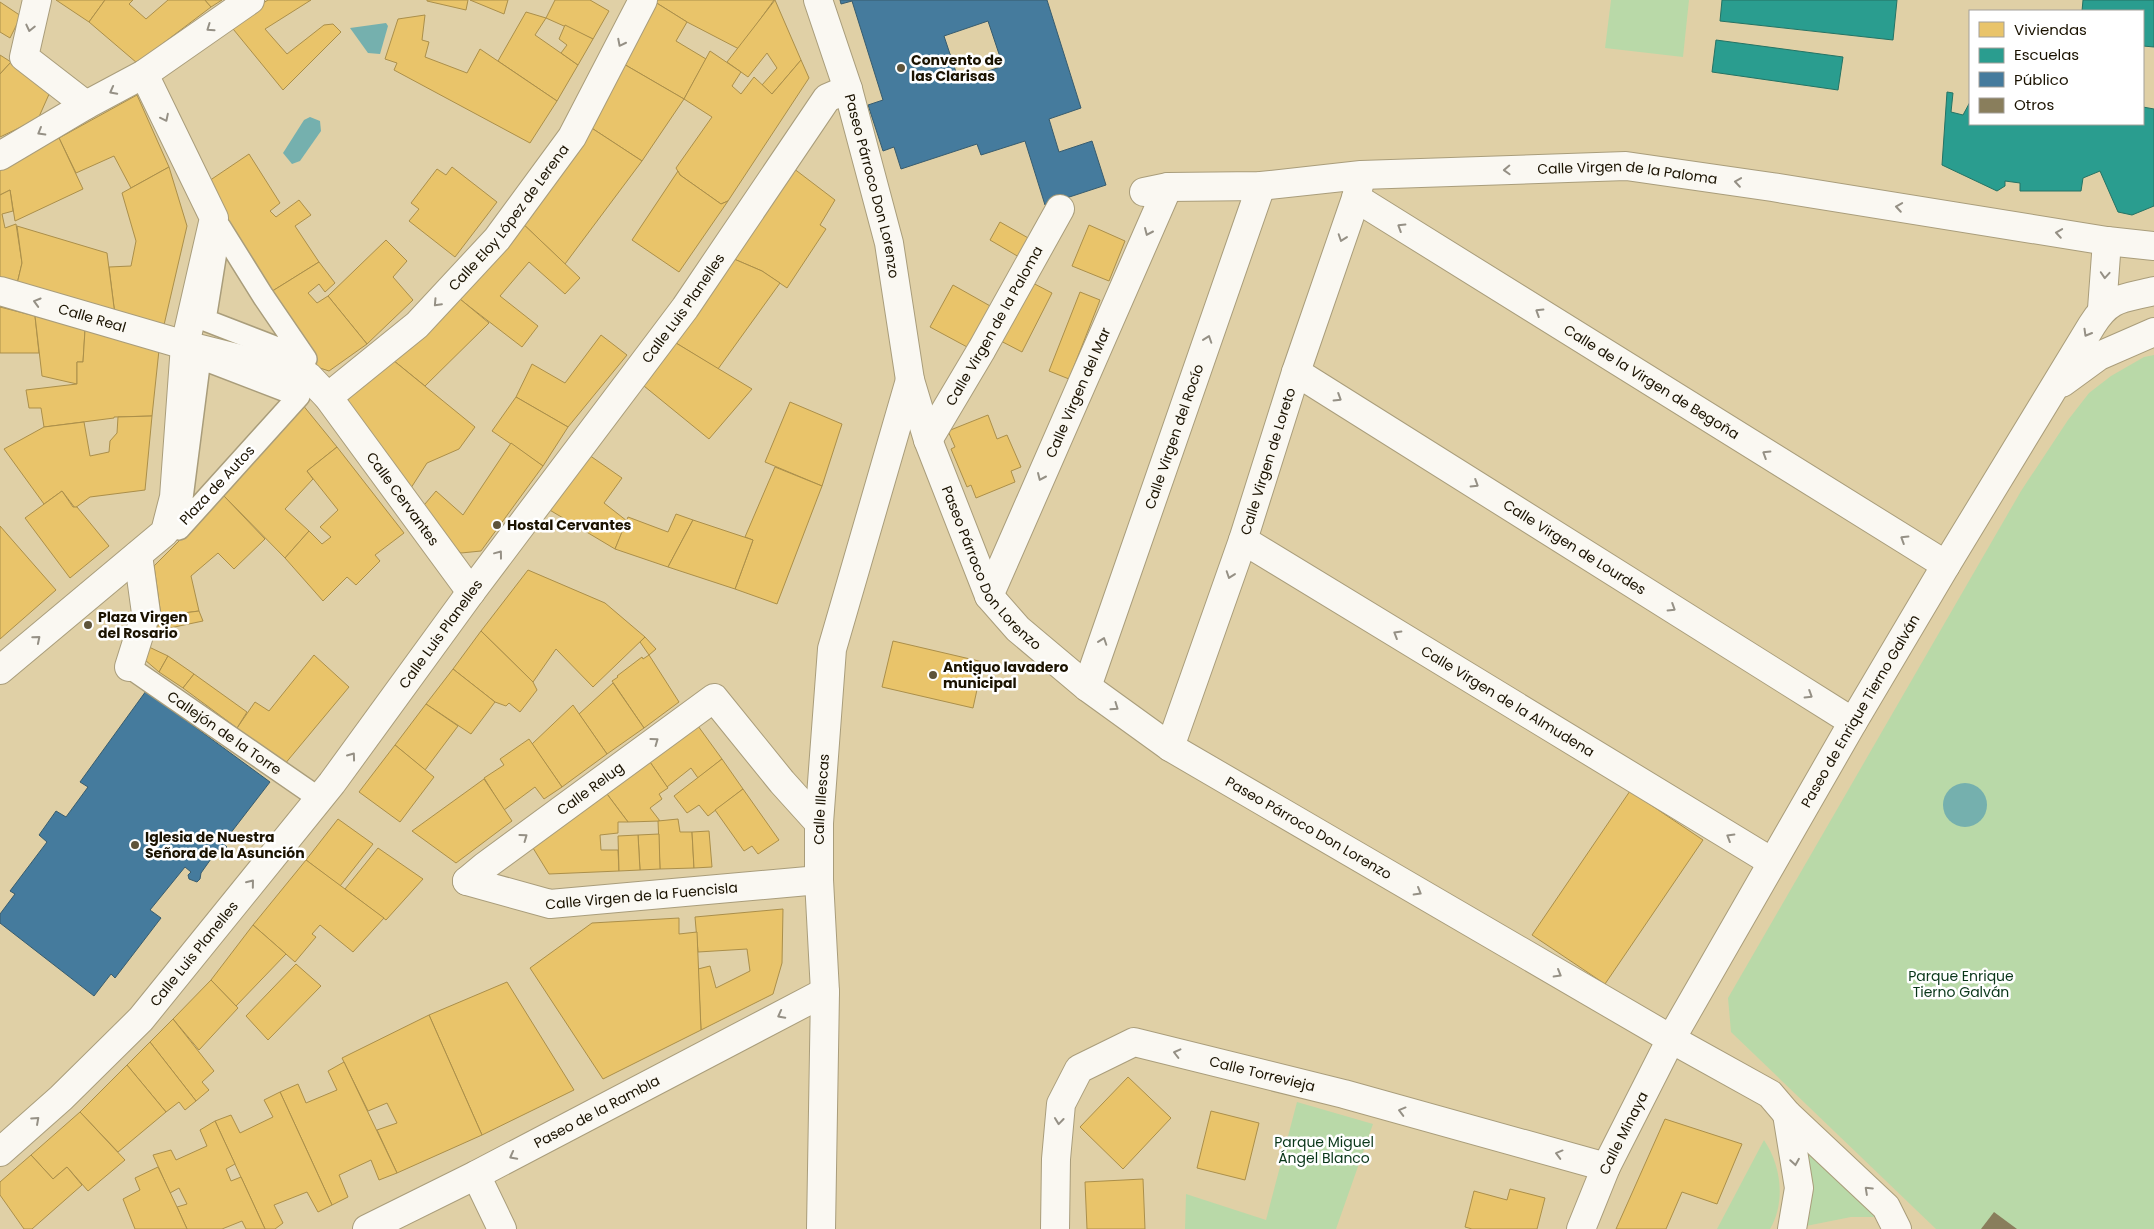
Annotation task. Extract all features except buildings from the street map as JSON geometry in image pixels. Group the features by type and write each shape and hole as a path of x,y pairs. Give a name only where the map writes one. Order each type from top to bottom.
{"street":[{"path":"37,0 24,57 84,106"},
{"path":"0,156 84,106 144,74 250,0"},
{"name":"Calle Eloy López de Lerena","path":"314,387 417,325 497,239 572,137 643,0"},
{"name":"Paseo Párroco Don Lorenzo","path":"818,0 848,89 889,243 910,380 928,440 989,596 1018,629 1087,688 1170,747 1671,1039 1770,1094 1787,1114 1886,1207 1897,1229"},
{"path":"0,670 138,555 173,523 185,345 214,218 144,74"},
{"name":"Calle Luis Planelles","path":"0,1152 61,1098 141,1019 320,799 471,592 685,308 827,98 848,89"},
{"name":"Calle Virgen de la Paloma","path":"1156,190 1261,186 1358,187 1626,166 1782,188 2107,241 2154,246"},
{"name":"Calle Virgen del Rocío","path":"1087,688 1261,186"},
{"name":"Calle Virgen de Loreto","path":"1170,747 1243,540 1296,372 1358,187"},
{"name":"Calle de la Virgen de Begoña","path":"1358,187 1946,565"},
{"name":"Calle Virgen del Mar","path":"989,596 1156,190"},
{"name":"Calle Virgen de la Paloma","path":"928,440 982,349 1060,209"},
{"path":"220,227 263,296 314,387 204,320 220,227"},
{"path":"2102,309 2107,241"},
{"name":"Calle Real","path":"0,291 185,345 314,387"},
{"path":"2102,309 2113,301 2154,291"},
{"name":"Paseo de Enrique Tierno Galván","path":"1671,1039 1853,722 2102,309"},
{"name":"Paseo de Enrique Tierno Galván","path":"2055,388 2099,356 2154,332"},
{"name":"Plaza de Autos","path":"200,358 314,387 299,396 179,529 173,523 200,358"},
{"name":"Calle Virgen de Lourdes","path":"1296,372 1853,722"},
{"name":"Calle Illescas","path":"821,1229 824,992 819,880 819,823 832,649 910,380"},
{"name":"Calle Cervantes","path":"314,387 471,592"},
{"name":"Calle Virgen de la Almudena","path":"1243,540 1772,862"},
{"path":"129,667 146,613 138,555"},
{"name":"Callejón de la Torre","path":"129,667 320,799"},
{"name":"Calle Relug","path":"467,882 485,866 714,698 782,782 819,823"},
{"name":"Calle Virgen de la Fuencisla","path":"467,882 550,904 819,880"},
{"name":"Paseo de la Rambla","path":"367,1229 476,1175 824,992"},
{"name":"Calle Minaya","path":"1581,1229 1606,1166 1671,1039"},
{"name":"Calle Torrevieja","path":"1056,1229 1056,1159 1061,1104 1079,1068 1134,1042 1344,1094 1606,1166"},
{"path":"1787,1114 1799,1188 1792,1229"},
{"path":"476,1175 502,1229"}],"green space":[{"path":"1611,0 1689,0 1683,57 1605,48"},
{"name":"Parque Enrique Tierno Galván","path":"2154,355 2154,1229 1936,1229 1731,1032 1728,998 2021,491 2068,420 2089,393 2111,376 2144,357"},
{"name":"Parque Miguel Ángel Blanco","path":"1297,1102 1373,1124 1336,1229 1185,1229 1186,1194 1266,1220"},
{"path":"1764,1140 1778,1172 1780,1196 1775,1218 1770,1229 1717,1229"},
{"path":"1805,1148 1875,1217 1851,1217 1806,1226 1811,1195"}],"water":[{"path":"386,23 388,26 380,54 368,53 350,28"},
{"path":"310,117 320,121 321,131 300,161 292,164 283,153 304,120"},
{"path":"1965,783 1977,787 1983,793 1987,805 1983,817 1977,823 1965,827 1953,823 1947,817 1943,805 1947,793 1953,787"}],"place":[{"name":"Convento de las Clarisas","path":"901,68"},
{"name":"Hostal Cervantes","path":"497,525"},
{"name":"Plaza Virgen del Rosario","path":"88,625"},
{"name":"Antiguo lavadero municipal","path":"933,675"},
{"name":"Iglesia de Nuestra Señora de la Asunción","path":"135,845"}]}
